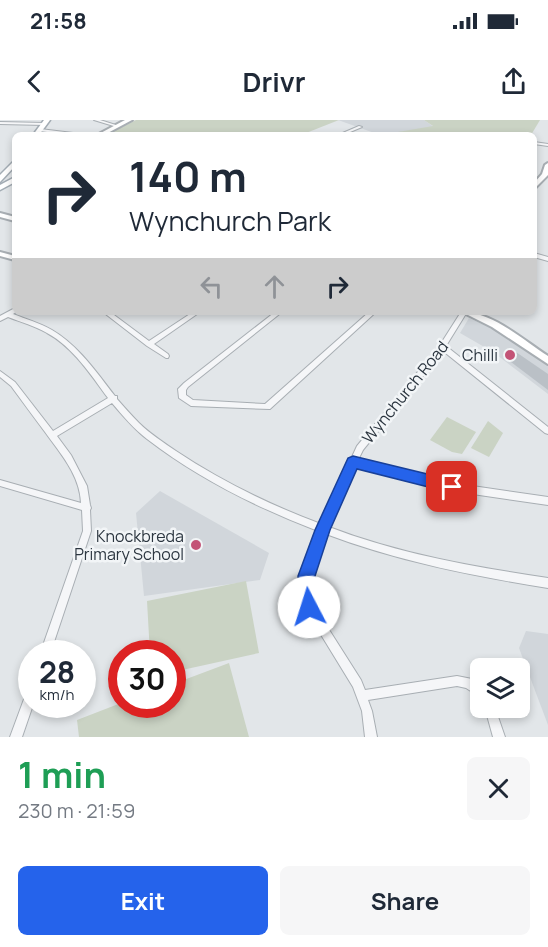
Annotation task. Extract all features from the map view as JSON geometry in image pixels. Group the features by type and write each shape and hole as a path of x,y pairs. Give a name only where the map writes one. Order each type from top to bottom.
{"street":[{"path":"96,120 117,126"},
{"path":"106,132 129,120"},
{"path":"0,123 46,122"},
{"path":"75,132 79,127"},
{"path":"348,132 360,128"},
{"path":"537,183 548,169"},
{"path":"0,319 12,312"},
{"path":"8,314 56,335 133,421 151,437 210,475 284,514 322,530 413,557 548,583"},
{"path":"110,315 166,356"},
{"path":"149,344 192,315"},
{"path":"275,315 186,385 182,389 182,396 191,403 267,407 370,315"},
{"name":"Wynchurch Road","path":"371,737 363,696 338,651 314,619 307,597 306,576 322,530 353,462 374,428 442,347 463,315"},
{"path":"472,315 499,327 548,361"},
{"path":"442,347 548,431"},
{"path":"0,373 13,384 52,435 74,466 83,486 87,508 87,531 50,640"},
{"path":"52,435 114,398"},
{"path":"353,462 452,487 548,501"},
{"path":"0,483 87,508"},
{"path":"363,696 457,681 470,685"},
{"path":"16,737 23,718"},
{"path":"493,718 499,737"}],"shaded area":[{"path":"338,120 424,120 434,127 400,132 372,132"},
{"path":"469,318 502,333 548,366 548,394 493,352 460,333"},
{"name":"Knockbreda Primary School","path":"160,491 269,553 260,580 144,596 136,513"},
{"path":"526,631 548,634 548,725 530,677 530,658 523,658 519,648"}],"green space":[{"path":"136,120 339,120 309,132 112,132"},
{"path":"424,120 540,120 533,132 398,132 433,126"},
{"path":"447,417 476,432 462,454 452,452 430,440"},
{"path":"488,421 503,433 489,457 471,448"},
{"path":"246,581 259,653 186,669 186,640 149,640 147,601"},
{"path":"229,663 249,737 79,737 77,720 96,718 96,713 108,708 108,718 186,718 186,679"}],"building":[{"path":"513,350 548,374 548,390 503,356"}],"place":[{"name":"Chilli","path":"510,355"},
{"name":"Knockbreda Primary School","path":"196,545"}],"route":[{"path":"309,607 306,576 322,530 353,462 452,487"}]}
